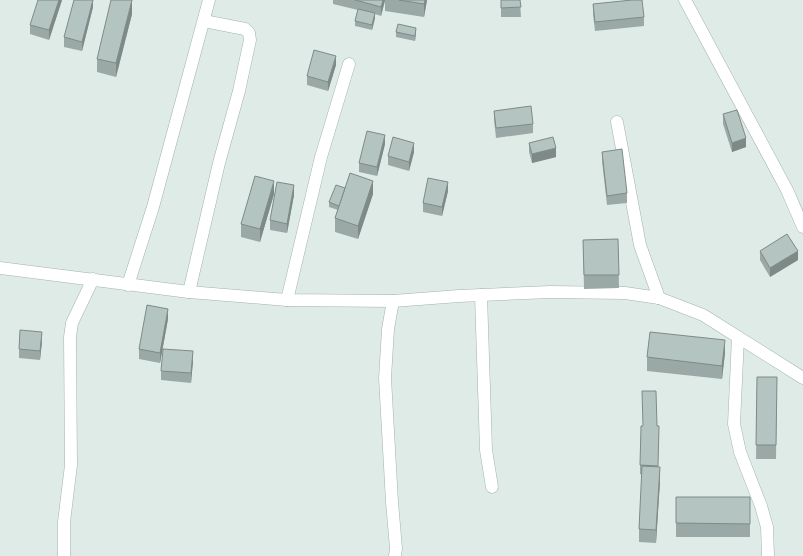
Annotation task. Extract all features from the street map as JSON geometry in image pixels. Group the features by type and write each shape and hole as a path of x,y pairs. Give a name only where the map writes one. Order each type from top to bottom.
{"street":[{"path":"128,285 153,207 209,0"},
{"path":"685,0 787,190 803,227"},
{"path":"189,292 219,163 239,91 250,40 249,33 245,29 204,21"},
{"path":"287,300 322,157 349,64"},
{"path":"618,122 640,245 659,298"},
{"path":"0,268 189,292 287,300 393,301 550,292 625,293 659,298 702,315 803,378"},
{"path":"64,556 64,522 71,465 70,337 72,323 93,279"},
{"path":"482,295 486,450 492,487"},
{"path":"393,301 388,328 385,378 396,548 395,556"},
{"path":"738,338 734,424 740,452 761,506 767,527 768,556"}],"building":[{"path":"38,0 59,0 49,30 30,25"},
{"path":"74,0 93,0 82,42 64,37"},
{"path":"111,0 132,0 116,63 97,59"},
{"path":"355,0 383,0 381,7"},
{"path":"399,0 425,0 424,4"},
{"path":"501,0 520,0 521,7 501,8"},
{"path":"642,0 644,17 595,22 593,4"},
{"path":"358,9 375,13 372,25 355,21"},
{"path":"398,24 416,28 415,36 396,32"},
{"path":"314,50 336,56 328,82 307,76"},
{"path":"531,106 533,124 496,128 494,111"},
{"path":"737,110 746,138 732,143 723,114"},
{"path":"367,131 385,135 377,167 359,163"},
{"path":"393,137 414,143 409,162 388,156"},
{"path":"553,137 556,148 532,154 529,143"},
{"path":"622,149 627,193 607,196 602,152"},
{"path":"350,173 373,181 358,226 335,218"},
{"path":"255,176 274,181 260,229 241,224"},
{"path":"428,178 448,182 442,207 423,203"},
{"path":"277,182 294,185 287,224 270,220"},
{"path":"336,185 345,188 339,206 329,202"},
{"path":"787,234 798,251 770,268 760,251"},
{"path":"618,239 619,275 584,275 583,240"},
{"path":"147,305 168,309 160,353 139,349"},
{"path":"20,330 42,332 40,351 19,349"},
{"path":"650,332 725,340 722,366 647,357"},
{"path":"163,349 193,351 191,373 161,371"},
{"path":"757,377 777,377 776,445 756,445"},
{"path":"642,391 656,391 657,426 659,426 658,466 640,465 641,426 643,426"},
{"path":"642,466 660,467 656,530 639,529"},
{"path":"676,497 750,497 750,524 676,523"}]}
